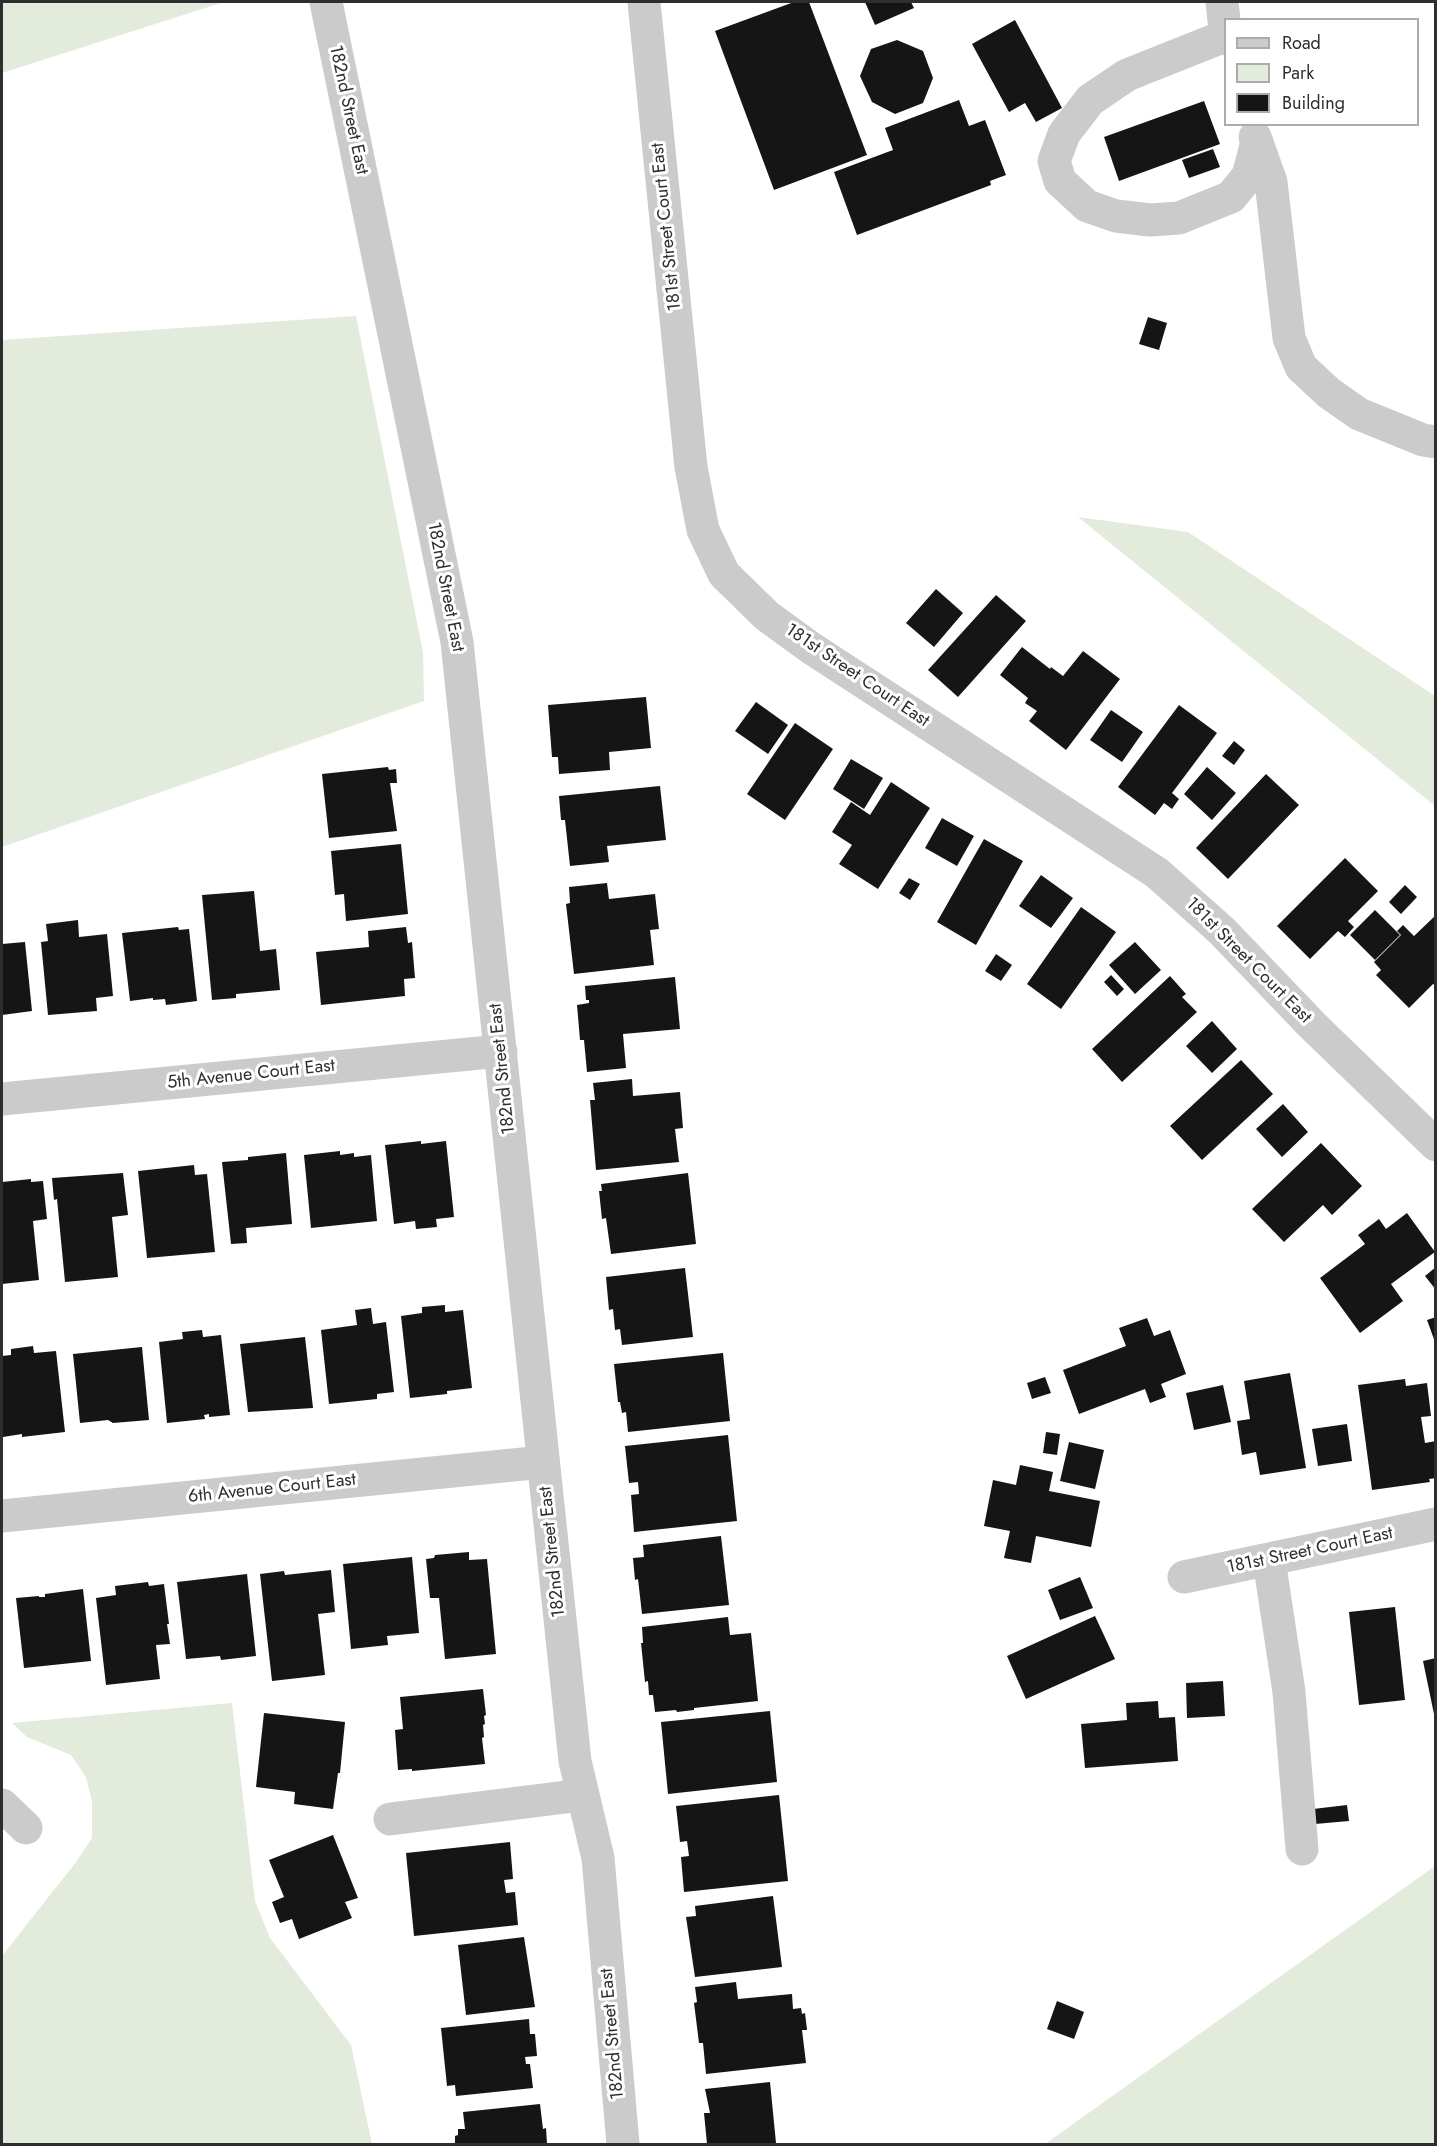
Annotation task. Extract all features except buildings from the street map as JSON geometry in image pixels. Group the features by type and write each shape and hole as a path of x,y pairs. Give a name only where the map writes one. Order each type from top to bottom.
{"street":[{"name":"182nd Street East","path":"326,2 457,642 575,1761 597,1858 623,2145"},
{"name":"181st Street Court East","path":"644,2 691,467 703,530 724,574 767,616 811,648 1157,873 1222,931 1312,1024 1436,1145"},
{"path":"1222,2 1224,25"},
{"path":"1224,37 1127,75 1090,100 1064,134 1054,161 1060,181 1087,206 1116,216 1150,220 1179,218 1231,197 1248,176 1253,133"},
{"path":"1253,133 1271,182 1289,338 1301,367 1329,393 1359,414 1423,440 1436,442"},
{"name":"5th Avenue Court East","path":"2,1099 501,1051"},
{"name":"6th Avenue Court East","path":"2,1516 543,1462"},
{"name":"181st Street Court East","path":"1184,1577 1436,1524"},
{"path":"1269,1560 1288,1692 1302,1849"},
{"path":"390,1819 582,1795"},
{"path":"2,1805 26,1828"}],"green space":[{"path":"2,2 224,2 2,73"},
{"path":"356,316 423,652 424,701 2,847 2,340"},
{"path":"1078,517 1188,532 1435,696 1435,806"},
{"path":"232,1703 255,1901 270,1938 351,2045 372,2144 2,2144 2,1956 76,1862 92,1838 92,1801 86,1777 71,1755 27,1737 12,1723"},
{"path":"1435,1866 1435,2144 1045,2144"}]}
